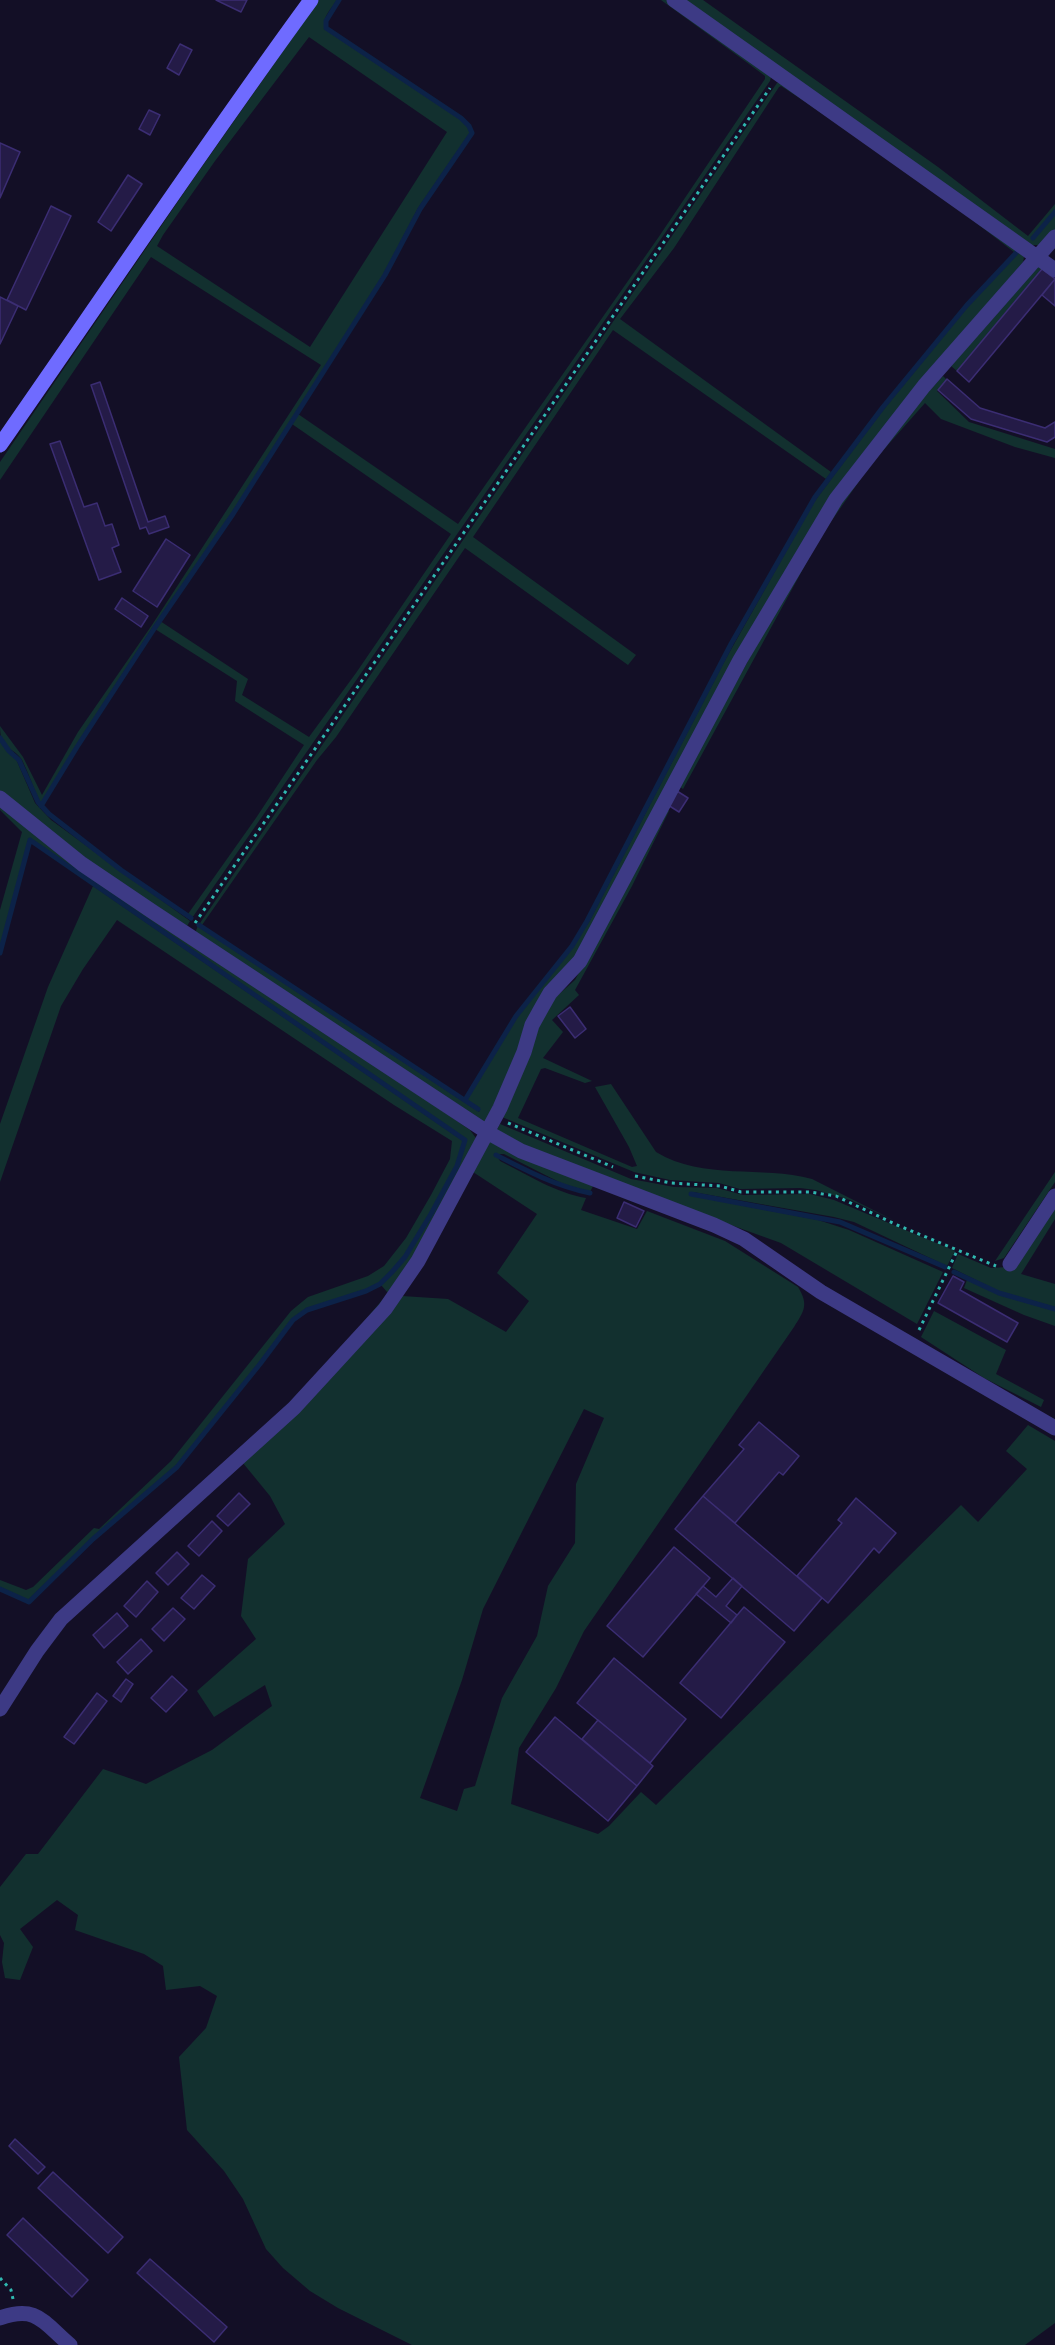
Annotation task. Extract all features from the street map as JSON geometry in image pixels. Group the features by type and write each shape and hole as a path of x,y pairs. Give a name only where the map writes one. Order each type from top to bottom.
{"street":[{"path":"0,445 160,216 225,117 311,0"},
{"path":"675,0 1055,270"},
{"path":"0,1709 37,1651 61,1619 294,1408 385,1309 418,1261 495,1117 542,1007 550,993 580,961 740,660 836,499 924,386 1055,237"},
{"path":"0,798 82,864 487,1132 520,1151 714,1225 744,1239 821,1292 1055,1428"},
{"path":"1010,1264 1055,1196"},
{"path":"0,2318 16,2313 32,2313 70,2345"}],"path":[{"path":"187,934 779,74"},
{"path":"495,1117 623,1171"},
{"path":"633,1176 671,1183 720,1186 741,1192 810,1192 837,1196 994,1266 1010,1264"},
{"path":"912,1344 957,1251"},
{"path":"0,2278 10,2290 16,2313"}],"green space":[{"path":"319,0 337,0 325,20 329,32 460,119 468,127 470,133 418,208 384,274 232,513 152,628 41,804 22,760 2,740 0,726 23,757 42,795 78,732 152,625 321,365 151,257 0,480 0,462","holes":["309,37 447,132 310,347 157,246 215,161"]},
{"path":"661,0 668,0 771,77 770,81 192,918 188,914 304,745 235,701 237,681 155,629 160,621 248,679 242,695 309,737 356,673 451,534 292,424 298,414 458,524 658,238 765,79 765,76"},
{"path":"680,0 703,0 938,167 1028,236 1055,204 1055,210 1032,238 1055,213 1055,230 1039,245 1032,245"},
{"path":"777,83 781,83 927,187 781,86 674,248 620,319 831,472 826,479 613,330 473,537 636,655 628,665 465,548 336,737 317,760 202,925 200,923"},
{"path":"954,206 1019,252 1024,257 1023,262 923,381 835,496 565,975 486,1127 195,934 198,925 479,1112 480,1109 467,1100 516,1019 589,922 724,662 814,502 883,410 978,294 1017,253"},
{"path":"1038,267 1042,268 957,371 951,366"},
{"path":"943,376 947,380 937,391 969,422 1055,449 1055,458 1015,447 941,419 925,403 871,464 821,536 683,789 679,786 822,527 912,409"},
{"path":"0,741 16,759 35,803 51,820 190,921 187,926 109,876 0,791"},
{"path":"0,804 470,1130 478,1141 393,1292 306,1390 388,1293 381,1285 406,1258 432,1215 458,1167 466,1139 29,839 0,948 0,910 22,832 0,810"},
{"path":"667,810 669,811 632,886 575,990 579,995 552,1020 563,1032 543,1058 592,1081 585,1083 545,1068 541,1069 518,1118 632,1167 637,1166 629,1147 595,1087 611,1084 656,1152 674,1161 713,1170 773,1173 812,1179 895,1221 850,1200 816,1190 740,1189 719,1183 670,1180 634,1172 502,1117 548,1004 575,980"},
{"path":"93,886 463,1141 456,1166 430,1213 404,1257 391,1271 379,1283 366,1290 306,1309 292,1319 260,1363 177,1466 93,1538 28,1600 0,1587 0,1580 26,1590 33,1587 94,1528 99,1529 171,1461 291,1311 308,1297 368,1276 384,1266 406,1238 431,1195 450,1159 452,1141 394,1105 117,920 61,1006 0,1182 0,1124 48,987"},
{"path":"500,1124 631,1179 674,1187 717,1188 743,1195 810,1194 834,1200 955,1251 947,1266 854,1222 693,1192 693,1196 818,1220 849,1230 943,1272 917,1324 781,1243 628,1188 495,1133"},
{"path":"490,1140 594,1184 590,1192 563,1184 504,1154 496,1154 500,1161 542,1183 586,1198 581,1210 637,1229 647,1211 725,1241 798,1287 804,1303 803,1312 794,1327 584,1631 556,1688 519,1748 511,1804 598,1834 609,1826 641,1792 656,1805 961,1505 978,1522 1027,1469 1006,1451 1028,1425 1055,1441 1055,2323 1025,2345 412,2345 338,2308 310,2291 283,2268 266,2249 243,2199 224,2171 187,2130 179,2057 206,2028 217,1996 200,1986 166,1990 163,1966 144,1954 75,1930 78,1915 57,1900 20,1929 33,1947 20,1980 5,1978 2,1962 4,1943 0,1935 0,1887 26,1854 38,1854 103,1769 146,1784 212,1750 272,1706 265,1685 214,1717 197,1691 256,1639 241,1616 248,1559 285,1524 270,1496 243,1463 402,1296 448,1299 506,1332 529,1301 497,1273 537,1214 473,1172","holes":["584,1409 604,1418 576,1484 575,1543 548,1586 537,1636 502,1698 475,1786 464,1789 457,1811 420,1798 462,1680 483,1609"]},
{"path":"1055,1172 1055,1182 1004,1258 995,1261"},
{"path":"1055,1202 1055,1219 1021,1274 1055,1284 1055,1307 1000,1292 952,1268 958,1254 991,1268 1008,1267"},
{"path":"967,1280 999,1294 1055,1310 1055,1326 964,1288"},
{"path":"934,1311 1006,1350 996,1374 1044,1400 1041,1407 984,1378 921,1337"}],"building":[{"path":"216,0 247,0 241,12"},
{"path":"180,44 192,50 179,75 167,68"},
{"path":"149,110 160,115 150,135 139,129"},
{"path":"0,143 20,152 0,198"},
{"path":"128,175 142,184 111,231 98,222"},
{"path":"51,206 71,216 26,310 7,300"},
{"path":"1042,269 1055,279 969,382 957,371"},
{"path":"1055,279 1055,306 1042,295"},
{"path":"0,297 18,306 0,344"},
{"path":"947,379 980,408 1045,428 1055,422 1055,437 1047,442 971,419 938,390"},
{"path":"100,382 148,522 165,516 169,527 149,534 146,527 140,529 91,385"},
{"path":"60,441 84,507 97,503 105,526 112,524 119,545 112,548 121,572 99,580 50,444"},
{"path":"166,539 190,555 157,607 133,591"},
{"path":"122,598 148,616 141,627 115,609"},
{"path":"677,791 688,798 679,812 668,805"},
{"path":"570,1007 586,1029 575,1038 558,1016"},
{"path":"624,1202 644,1211 636,1227 617,1218"},
{"path":"953,1276 964,1282 960,1290 1018,1323 1007,1342 938,1303"},
{"path":"759,1422 799,1456 783,1475 779,1472 735,1523 703,1496 744,1449 739,1445"},
{"path":"239,1493 250,1504 228,1526 217,1516"},
{"path":"703,1496 822,1598 794,1631 675,1529"},
{"path":"856,1498 896,1533 879,1553 874,1548 828,1603 797,1576 842,1523 838,1520"},
{"path":"212,1521 222,1531 199,1556 188,1546"},
{"path":"674,1547 710,1578 643,1657 607,1626"},
{"path":"177,1552 189,1564 168,1585 156,1573"},
{"path":"202,1575 215,1586 194,1609 181,1598"},
{"path":"733,1578 742,1586 726,1606 737,1615 731,1623 696,1594 703,1586 716,1597"},
{"path":"147,1581 158,1592 136,1617 124,1606"},
{"path":"744,1607 785,1642 721,1718 680,1683"},
{"path":"173,1608 185,1619 164,1641 152,1629"},
{"path":"117,1613 128,1626 104,1648 93,1635"},
{"path":"141,1639 152,1651 128,1674 117,1662"},
{"path":"614,1658 686,1719 650,1763 577,1703"},
{"path":"172,1676 187,1690 166,1712 151,1698"},
{"path":"126,1679 133,1684 121,1702 113,1696"},
{"path":"97,1693 107,1701 74,1744 64,1737"},
{"path":"555,1717 637,1786 608,1821 526,1752"},
{"path":"598,1720 653,1766 637,1786 582,1739"},
{"path":"15,2139 45,2167 38,2174 9,2146"},
{"path":"53,2172 123,2237 108,2253 38,2188"},
{"path":"23,2218 88,2280 72,2297 7,2235"},
{"path":"150,2259 227,2327 214,2342 137,2273"}],"waterway":[{"path":"41,806 154,629 233,514 385,275 420,209 472,133 461,118 326,28 326,21 339,0"},
{"path":"1033,238 1055,212"},
{"path":"465,1100 516,1016 572,946 587,921 731,644 815,497 883,407 967,305 1016,253"},
{"path":"0,738 19,760 38,802 49,814 121,870 191,918"},
{"path":"0,953 30,840 465,1140 457,1166 431,1214 405,1257 380,1284 366,1291 307,1310 293,1320 177,1467 93,1539 29,1602 0,1589"},
{"path":"199,925 478,1109"},
{"path":"496,1155 553,1182 590,1193"},
{"path":"691,1194 840,1222 945,1267"},
{"path":"954,1272 999,1293 1055,1309"}]}
